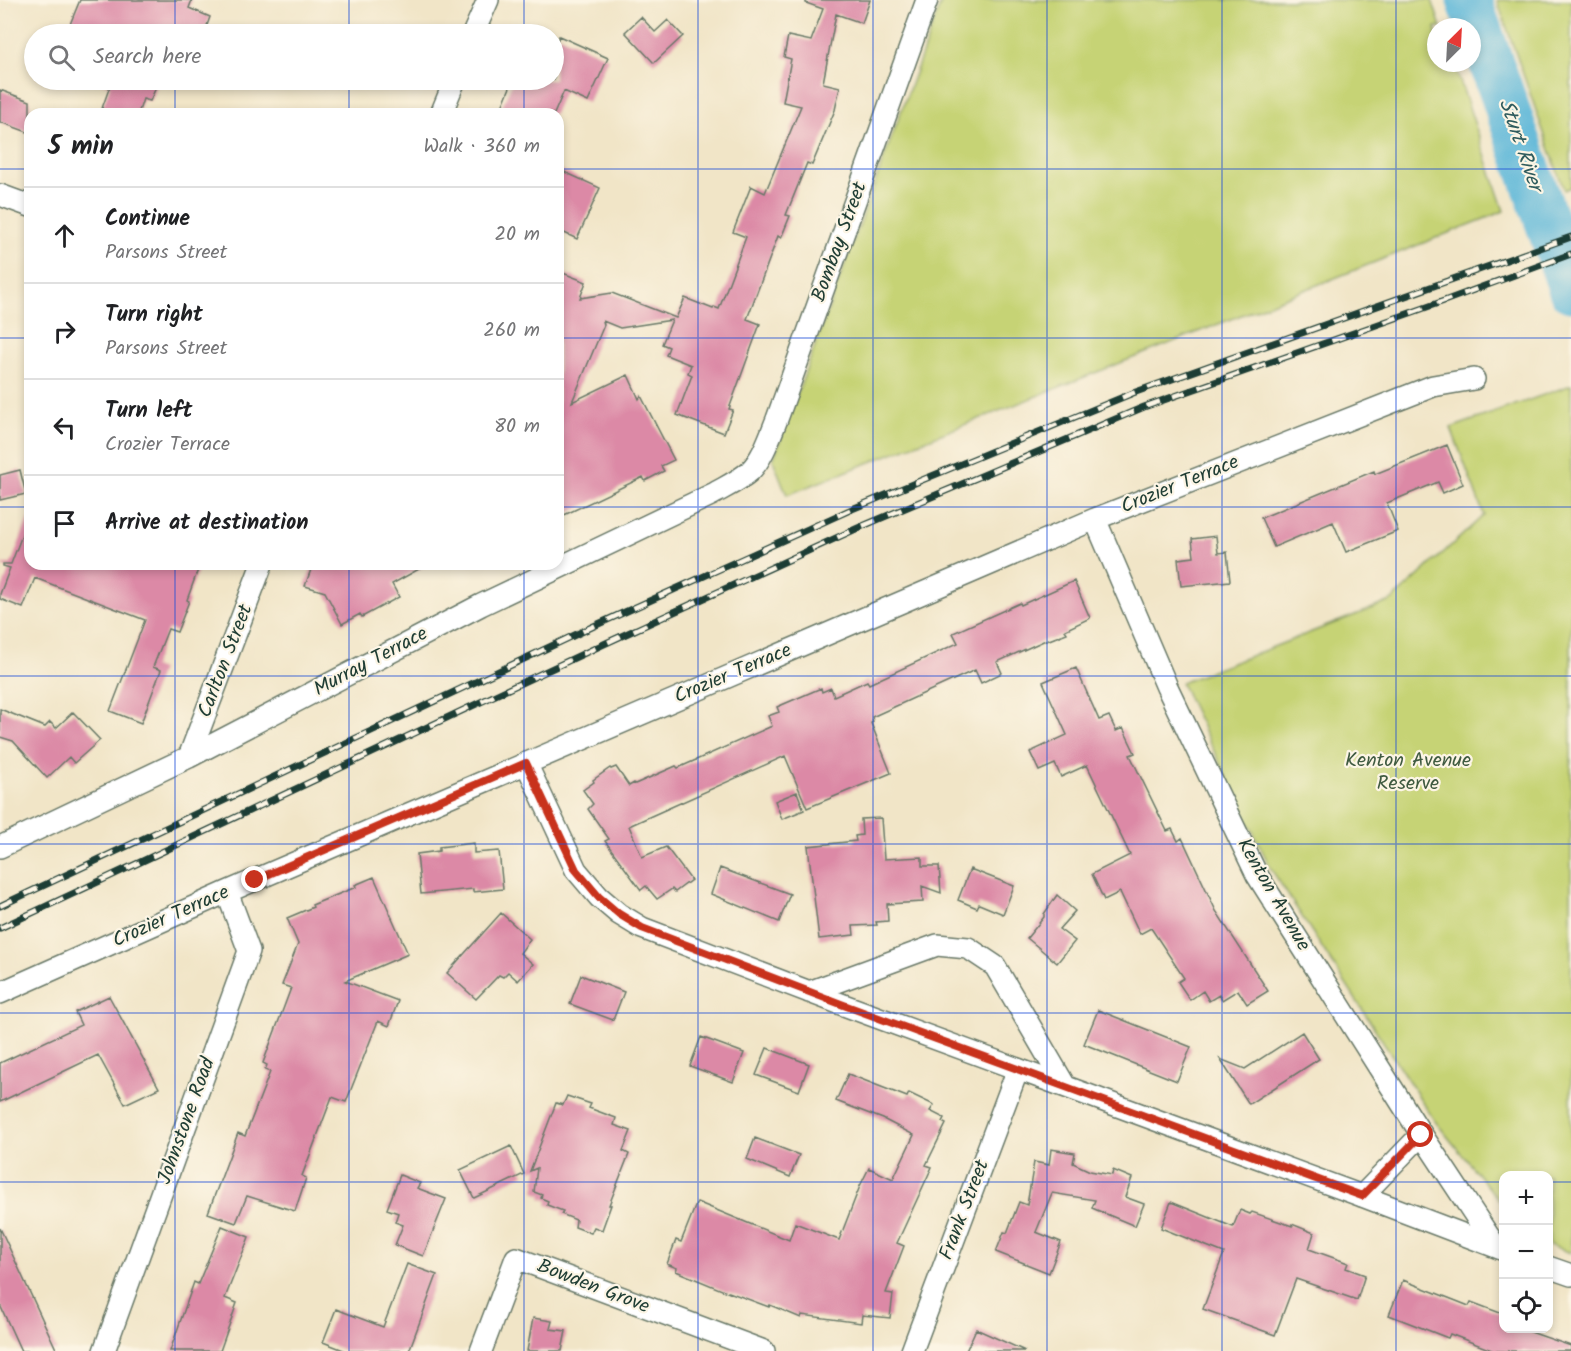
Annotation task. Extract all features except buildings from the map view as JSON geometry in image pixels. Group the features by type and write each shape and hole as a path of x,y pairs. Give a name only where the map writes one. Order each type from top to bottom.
{"street":[{"path":"478,24 488,0"},
{"name":"Bombay Street","path":"741,478 752,469 777,419 927,0"},
{"path":"443,108 451,90"},
{"path":"0,195 24,204"},
{"name":"Crozier Terrace","path":"0,993 227,892 1095,519 1433,386 1474,379"},
{"name":"Murray Terrace","path":"564,565 713,494 741,478"},
{"name":"Kenton Avenue","path":"1095,519 1167,687 1257,875 1421,1135 1499,1247"},
{"name":"Carlton Street","path":"189,757 260,570"},
{"name":"Murray Terrace","path":"0,847 189,757 481,605 554,570"},
{"path":"526,763 576,870 599,897 619,914 642,928 1499,1248"},
{"name":"Johnstone Road","path":"104,1351 249,951 227,892"},
{"path":"809,992 938,945 968,948 995,966 1065,1086"},
{"name":"Frank Street","path":"912,1351 1018,1069"},
{"path":"1362,1196 1421,1135"},
{"name":"Bowden Grove","path":"481,1351 516,1258 764,1351"},
{"path":"1553,1269 1571,1275"}],"green space":[{"path":"942,0 1432,0 1438,18 1427,18 1427,72 1457,72 1504,211 787,495 773,460"},
{"path":"1497,0 1571,0 1571,187 1564,190"},
{"name":"Kenton Avenue Reserve","path":"1571,385 1571,1253 1553,1246 1553,1171 1499,1171 1499,1200 1434,1120 1271,869 1181,683 1391,601 1484,515 1451,428"}],"waterway":[{"name":"Sturt River","path":"1469,0 1571,290"}],"railway":[{"path":"0,906 594,626 852,509 1133,393 1571,237"},
{"path":"0,928 604,644 858,528 1144,407 1571,254"}],"route":[{"path":"255,880 526,763 576,870 599,897 619,914 642,928 841,1004 1362,1196 1421,1135"}]}
